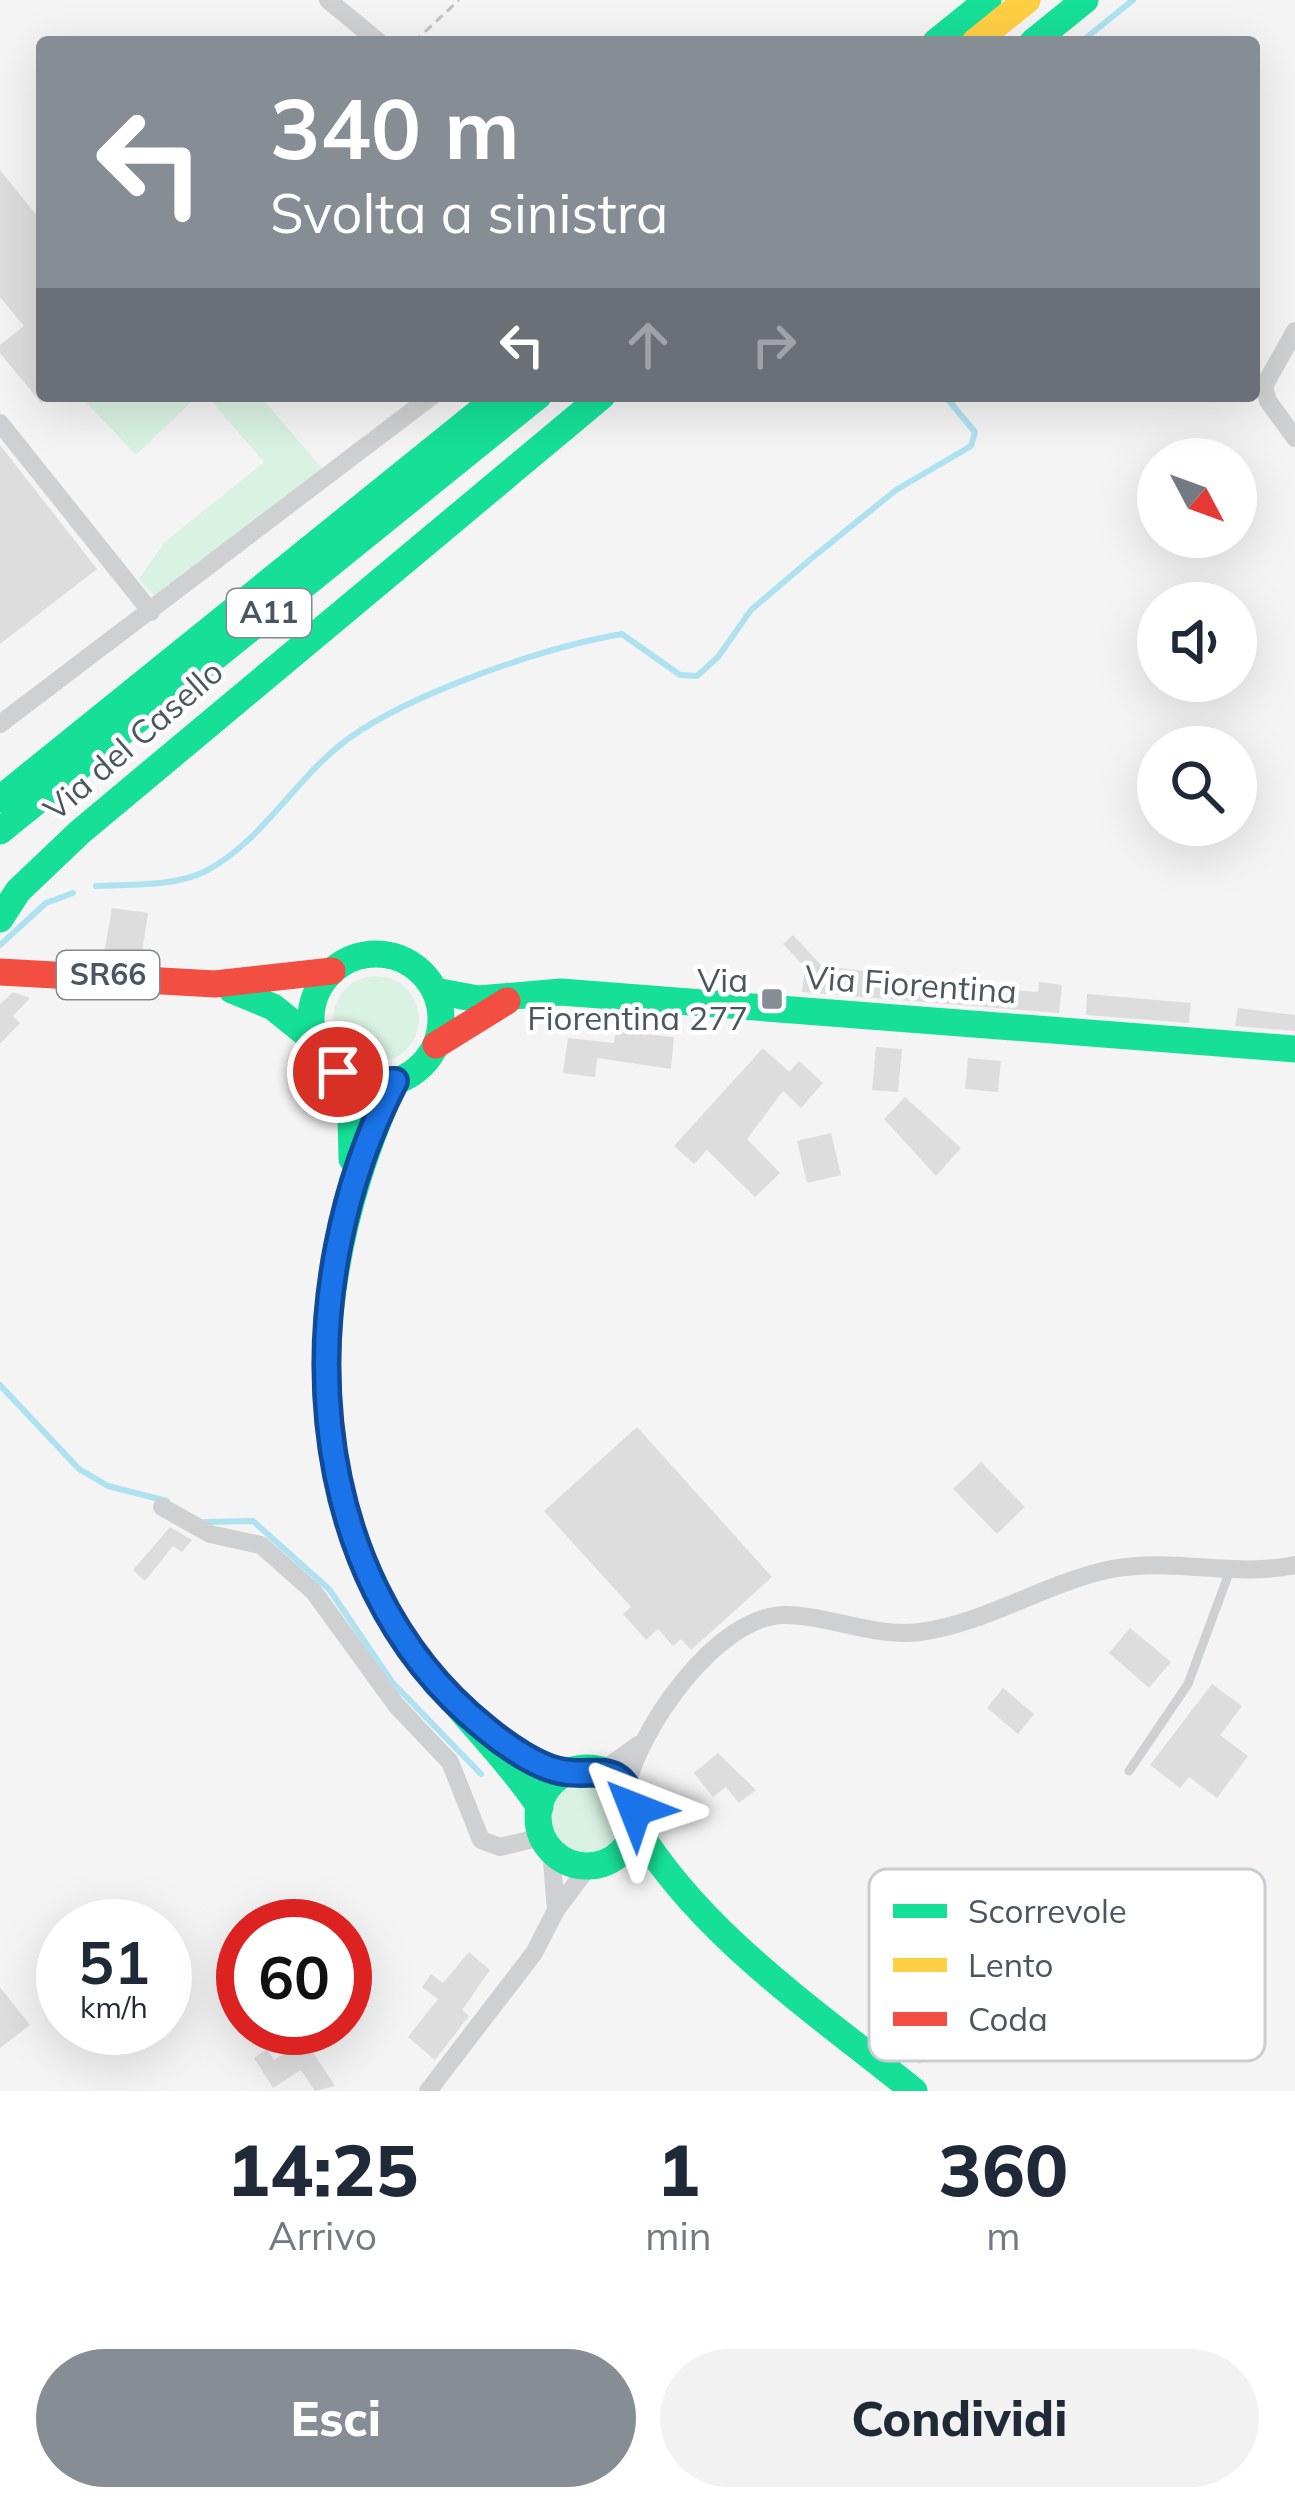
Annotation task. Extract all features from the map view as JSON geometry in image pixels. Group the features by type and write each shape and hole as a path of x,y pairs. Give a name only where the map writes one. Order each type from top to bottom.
{"main road":[{"path":"943,36 988,0"},
{"path":"982,36 1027,0"},
{"path":"1040,36 1085,0"},
{"name":"A11","path":"0,799 492,402"},
{"name":"A11","path":"0,831 531,402"},
{"name":"Via del Casello","path":"0,919 28,881 80,832 595,402"},
{"path":"338,1072 359,1082 395,1081 424,1064 436,1045 442,1018 435,991 414,966 383,954 351,959 332,971 312,1009 315,1041 338,1072 351,1116 351,1189 329,1346 330,1444 339,1496 361,1563 393,1622 434,1676 484,1728 540,1807 547,1843 568,1862 595,1865 685,1900"},
{"name":"SR66","path":"0,972 215,984 332,971"},
{"name":"SR66","path":"215,984 273,1007 315,1041"},
{"name":"Via Fiorentina","path":"435,991 467,999 561,992 1295,1049"},
{"path":"436,1045 522,994"},
{"path":"351,1189 364,1146 395,1081"},
{"path":"484,1728 566,1773 602,1771 626,1789 635,1826 653,1861 685,1900 869,2053"},
{"path":"540,1807 549,1787 566,1773"},
{"path":"595,1865 623,1850 635,1826"},
{"path":"878,2061 914,2091"}],"street":[{"path":"328,0 372,36"},
{"path":"1295,332 1264,386 1268,401 1295,438"},
{"path":"0,724 424,402"},
{"path":"0,423 151,612"},
{"path":"162,1507 210,1534 260,1545 314,1592 396,1705 450,1762 481,1840 500,1847 547,1843 556,1910"},
{"path":"602,1771 642,1742 718,1644 749,1621 803,1616 915,1633 1116,1568 1229,1573 1295,1565"},
{"path":"626,1789 642,1742"},
{"path":"428,2091 534,1953 556,1910 595,1865"}],"lane":[{"path":"1129,1771 1188,1684 1229,1573"}],"path":[{"path":"420,36 459,0"}],"green space":[{"path":"86,402 191,402 136,455"},
{"path":"212,402 265,402 326,473 156,598 139,579 165,542 264,462"},
{"path":"376,976 392,979 406,989 416,1003 416,1035 406,1049 392,1059 376,1062 360,1059 346,1049 336,1035 333,1019 336,1003 346,989 360,979"},
{"path":"586,1783 611,1793 621,1818 611,1843 586,1853 561,1843 551,1818 561,1793"}],"building":[{"path":"0,170 36,215 36,397 0,353 0,345 24,326 0,297"},
{"path":"0,445 97,569 0,644"},
{"path":"112,908 148,913 141,960 104,954"},
{"path":"793,935 822,966 883,973 883,982 1038,992 1039,982 1062,985 1059,1013 802,992 805,967 783,944"},
{"path":"13,992 30,998 13,1016 20,1023 0,1044 0,1004"},
{"path":"1087,994 1191,1003 1189,1023 1086,1015"},
{"path":"1238,1008 1295,1015 1295,1031 1235,1026"},
{"path":"616,1031 674,1037 671,1069 597,1058 595,1077 563,1073 568,1038 614,1043"},
{"path":"876,1047 902,1049 898,1092 872,1090"},
{"path":"763,1048 789,1072 799,1061 823,1083 801,1108 783,1091 747,1139 780,1173 755,1197 707,1150 694,1164 674,1146"},
{"path":"968,1058 1001,1061 998,1092 965,1089"},
{"path":"905,1097 961,1148 936,1176 884,1119"},
{"path":"831,1133 841,1175 807,1183 797,1141"},
{"path":"637,1427 772,1577 691,1650 681,1639 673,1646 658,1629 646,1640 623,1614 631,1607 544,1511"},
{"path":"981,1462 1025,1507 997,1534 953,1489"},
{"path":"170,1527 192,1540 182,1552 173,1546 145,1581 133,1570"},
{"path":"1130,1628 1171,1662 1149,1688 1109,1653"},
{"path":"1212,1684 1242,1706 1220,1735 1248,1756 1217,1798 1189,1777 1180,1788 1150,1765"},
{"path":"1003,1688 1034,1714 1018,1734 987,1708"},
{"path":"718,1753 756,1790 739,1803 726,1787 713,1797 694,1773"},
{"path":"469,1952 490,1970 462,2010 469,2016 435,2060 408,2037 438,1999 422,1987 431,1974 443,1983"},
{"path":"0,1987 30,2025 0,2048"},
{"path":"271,2055 274,2060 282,2055 315,2055 335,2086 315,2091 301,2070 273,2088 254,2058"}],"waterway":[{"path":"1088,36 1133,0"},
{"path":"96,886 166,882 206,871 245,843 348,739 407,705 480,674 622,634 680,675 697,676 718,657 751,610 812,558 896,490 971,446 975,432 950,402"},
{"path":"0,945 46,903 73,893"},
{"path":"0,1385 79,1469 108,1486 167,1501"},
{"path":"204,1522 253,1521 329,1589 392,1682 481,1774"}],"traffic: fast":[{"path":"943,36 988,0"},
{"path":"1040,36 1085,0"},
{"path":"0,799 492,402"},
{"path":"0,831 531,402"},
{"path":"0,919 18,891 80,832 595,402"},
{"path":"376,954 401,959 422,973 436,994 441,1019 436,1044 422,1065 401,1079 376,1084 351,1079 330,1065 316,1044 311,1019 316,994 330,973 351,959 376,954"},
{"path":"232,990 273,1007 315,1041"},
{"path":"435,991 478,999 561,992 1295,1049"},
{"path":"338,1071 351,1116 352,1159"},
{"path":"395,1081 348,1214 334,1282 329,1420 340,1488 361,1555 392,1619 540,1807"},
{"path":"587,1768 606,1772 621,1783 632,1798 636,1817 632,1836 621,1851 606,1862 587,1866 568,1862 553,1851 542,1836 538,1817 542,1798 553,1783 568,1772 587,1768"},
{"path":"635,1826 662,1866 727,1937 869,2055"},
{"path":"876,2061 914,2091"}],"traffic: slow":[{"path":"982,36 1027,0"}],"traffic: jam":[{"path":"0,972 215,984 332,971"},
{"path":"436,1045 507,1001"}],"place":[{"name":"Via Fiorentina 277","path":"772,999"}],"route":[{"path":"338,1072 371,1084 395,1081 364,1146 351,1189 329,1346 335,1479 361,1563 412,1649 484,1728 518,1751 566,1773 590,1769 613,1776 629,1793 635,1809"}]}
